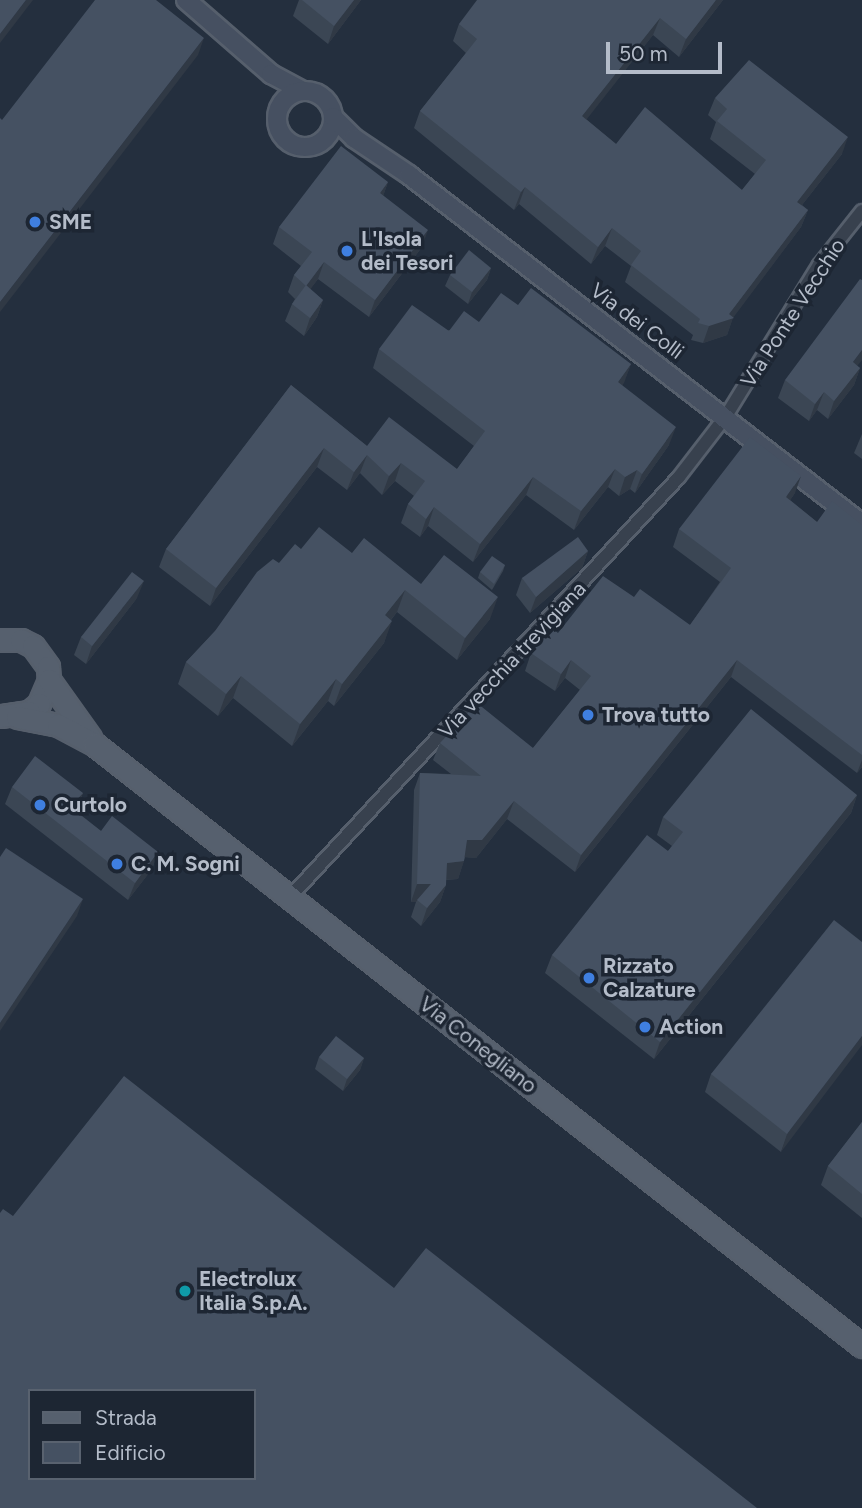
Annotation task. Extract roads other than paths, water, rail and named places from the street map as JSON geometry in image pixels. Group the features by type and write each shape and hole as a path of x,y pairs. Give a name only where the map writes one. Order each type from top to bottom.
{"main road":[{"name":"Via Conegliano","path":"3,638 21,640 42,655 49,680 94,744"},
{"path":"7,719 40,704 49,680"},
{"name":"Via Conegliano","path":"7,719 58,725 94,744 862,1346"}],"street":[{"name":"Via dei Colli","path":"186,0 256,62 303,91 324,99 333,117 383,158 726,416 862,524"},
{"name":"Via dei Colli","path":"256,62 278,110 279,130 291,143 307,147 320,143 351,146 383,158"},
{"path":"278,110 288,97 303,91"},
{"path":"320,143 330,132 333,117"},
{"name":"Via Ponte Vecchio","path":"726,416 819,265 862,211"},
{"name":"Via vecchia trevigiana","path":"290,897 629,534 726,416"}],"place":[{"name":"SME","path":"35,222"},
{"name":"L'Isola dei Tesori","path":"347,251"},
{"name":"Trova tutto","path":"588,715"},
{"name":"Curtolo","path":"40,805"},
{"name":"C. M. Sogni","path":"117,864"},
{"name":"Rizzato Calzature","path":"589,978"},
{"name":"Action","path":"645,1027"},
{"name":"Electrolux Italia S.p.A.","path":"185,1291"}]}
